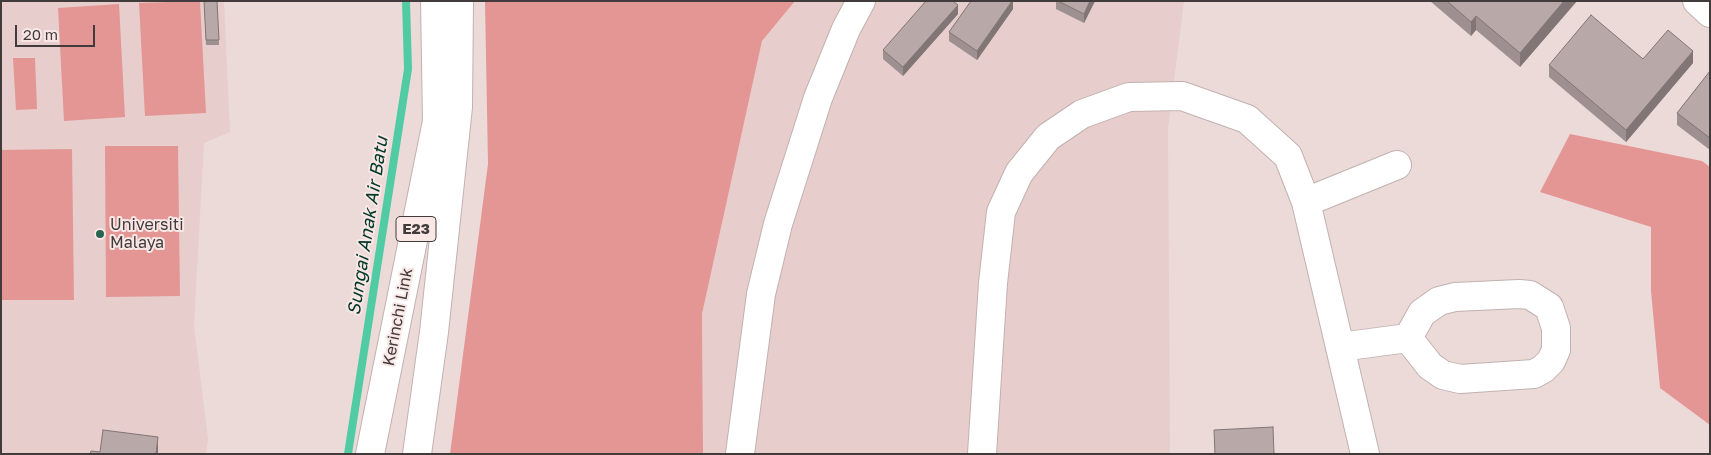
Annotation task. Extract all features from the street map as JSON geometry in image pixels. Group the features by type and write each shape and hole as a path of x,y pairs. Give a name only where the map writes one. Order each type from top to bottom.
{"main road":[{"name":"Kerinchi Link","path":"370,454 437,121 435,1"},
{"name":"Kerinchi Link","path":"416,454 434,332 458,106 459,1"},
{"path":"740,454 761,294 778,224 818,98 846,29 861,1"},
{"path":"1697,1 1710,13"},
{"path":"982,454 993,283 1001,212 1019,173 1048,137 1082,114 1129,97 1182,96 1247,119 1288,156 1306,202 1364,454"},
{"path":"1306,202 1397,165"},
{"path":"1519,294 1530,295 1549,307 1554,317 1557,339 1556,350 1551,360 1544,369 1534,374 1460,379 1443,376 1436,371 1408,338 1422,313 1440,301 1455,297 1519,294"},
{"path":"1340,347 1408,338"}],"shaded area":[{"name":"Universiti Malaya","path":"1,1 224,1 230,132 204,143 194,325 208,439 206,454 1,454"},
{"path":"200,1 206,113 145,116 139,3"},
{"path":"485,1 795,1 762,41 702,314 703,454 450,454 488,164"},
{"path":"795,1 1184,1 1168,129 1170,454 703,454 702,314 762,41"},
{"path":"119,4 125,117 64,121 58,8"},
{"path":"13,58 35,58 37,109 16,110"},
{"path":"1570,134 1702,161 1710,167 1710,425 1660,388 1651,291 1651,227 1540,192"},
{"path":"105,146 178,146 180,296 106,297"},
{"path":"72,149 74,300 1,300 1,150"}],"building":[{"path":"204,1 217,1 219,40 206,40"},
{"path":"926,1 953,1 958,5 903,67 883,50"},
{"path":"971,1 1012,1 977,51 949,32"},
{"path":"1058,1 1090,1 1084,14"},
{"path":"1447,1 1564,1 1520,53 1476,16 1471,22"},
{"path":"1591,15 1643,59 1668,30 1693,51 1626,130 1549,65"},
{"path":"1710,71 1710,138 1677,113"},
{"path":"1273,427 1274,454 1215,454 1214,430"},
{"path":"103,430 158,437 156,454 90,454 91,451 100,452"}],"waterway":[{"name":"Sungai Anak Air Batu","path":"348,454 408,69 406,1"}],"place":[{"name":"Universiti Malaya","path":"100,234"}]}
